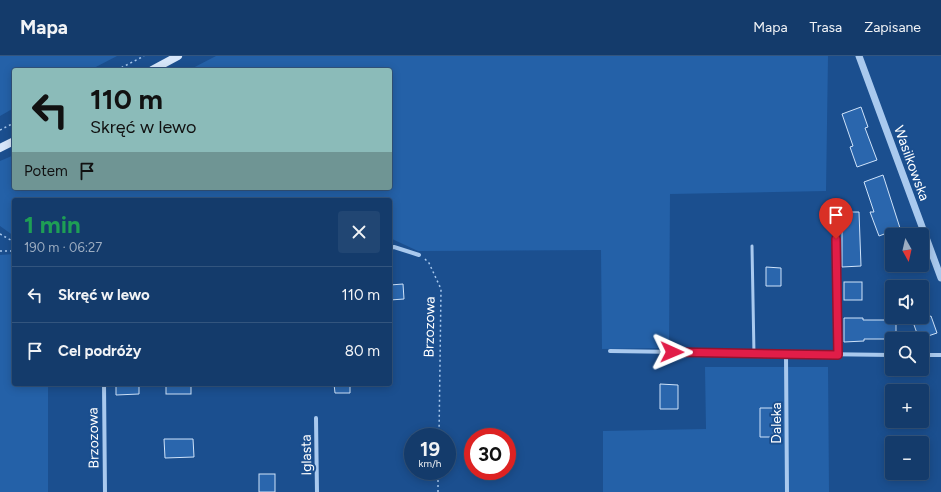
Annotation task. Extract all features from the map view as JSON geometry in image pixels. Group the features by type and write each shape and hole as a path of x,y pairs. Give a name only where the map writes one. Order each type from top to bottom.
{"main road":[{"path":"156,68 178,56"},
{"path":"0,148 12,142"}],"street":[{"name":"Wasilkowska","path":"859,56 941,278"},
{"path":"392,248 419,255"},
{"path":"610,351 885,355"},
{"name":"Daleka","path":"786,354 787,492"},
{"path":"929,355 941,355"},
{"name":"Brzozowa","path":"104,386 105,492"},
{"name":"Iglasta","path":"316,418 317,492"}],"lane":[{"path":"836,239 838,355"},
{"path":"752,246 754,354"}],"path":[{"path":"121,68 144,56"},
{"path":"0,130 12,124"},
{"path":"0,234 12,241"},
{"path":"0,251 12,251"},
{"name":"Brzozowa","path":"419,255 429,263 441,289 439,428"},
{"path":"438,480 438,492"}],"shaded area":[{"path":"0,56 117,56 94,68 12,68 12,109 0,116"},
{"path":"216,56 828,56 826,191 670,194 669,348 602,349 601,250 418,251 392,239 392,198 12,198 12,235 0,226 0,161 12,156 12,190 392,190 392,68 193,68"},
{"path":"12,254 12,386 48,386 48,492 0,492 0,255"},
{"path":"705,367 828,367 829,492 603,492 603,431 706,429"}],"building":[{"path":"861,107 868,127 865,128 877,160 857,167 850,147 853,146 842,114"},
{"path":"883,175 900,228 885,228 885,234 879,236 870,212 874,212 864,182"},
{"path":"842,212 859,212 861,266 842,267"},
{"path":"766,267 781,268 781,286 766,286"},
{"path":"844,282 862,282 862,300 844,300"},
{"path":"403,284 404,299 392,300 392,285"},
{"path":"931,316 937,333 929,336 929,332 917,332 914,324 929,324 929,317"},
{"path":"844,318 885,320 885,324 896,324 896,332 885,332 885,339 864,339 864,341 844,342"},
{"path":"660,384 678,385 678,409 660,409"},
{"path":"116,386 139,386 139,394 116,395"},
{"path":"166,386 191,386 191,394 166,394"},
{"path":"334,386 350,386 350,393 335,393"},
{"path":"760,408 774,408 773,437 760,437"},
{"path":"164,439 193,439 194,457 165,458"},
{"path":"259,474 275,474 275,492 259,492"}],"route":[{"path":"672,352 838,355 836,239"}]}
